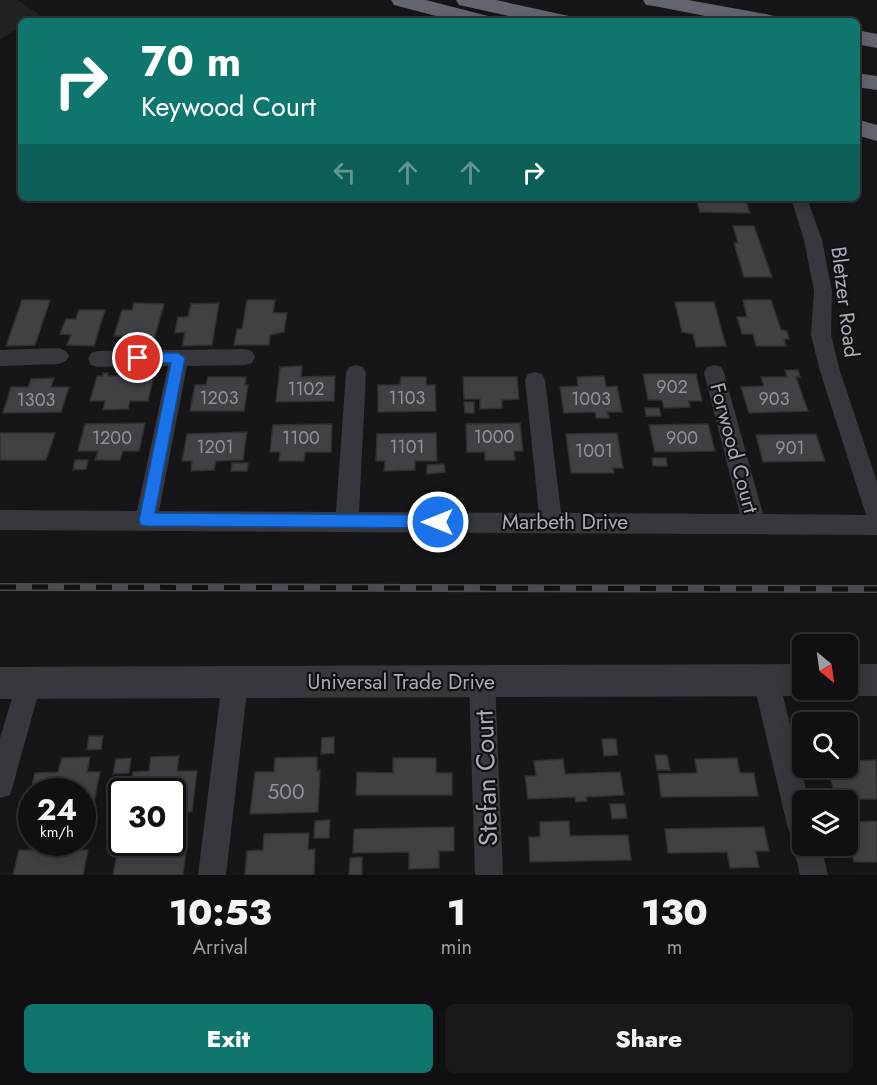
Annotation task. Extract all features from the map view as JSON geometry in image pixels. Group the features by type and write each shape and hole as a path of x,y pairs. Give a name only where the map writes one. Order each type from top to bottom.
{"highway":[{"path":"402,0 469,18"},
{"path":"467,0 548,18"},
{"path":"654,0 750,18"},
{"path":"860,38 877,41"},
{"path":"860,81 877,84"},
{"path":"860,128 877,133"}],"street":[{"name":"Bletzer Road","path":"800,201 813,240 823,291 821,335 827,362 877,515"},
{"path":"0,358 59,356"},
{"path":"98,359 245,357"},
{"path":"146,520 178,358"},
{"path":"347,522 356,373"},
{"name":"Forwood Court","path":"714,373 754,523"},
{"path":"535,380 550,522"},
{"name":"Marbeth Drive","path":"0,520 877,525"},
{"path":"766,680 793,790"},
{"name":"Universal Trade Drive","path":"14,683 792,680"},
{"path":"858,680 877,680"},
{"path":"212,875 235,682"},
{"name":"Stefan Court","path":"482,682 489,875"},
{"path":"0,785 14,683"},
{"path":"809,856 814,875"}],"shaded area":[{"path":"0,0 18,0 41,16 18,18 18,29 0,39"}],"building":[{"path":"697,201 744,201 750,213 700,212"},
{"path":"733,226 754,226 772,277 744,277 734,243 738,243"},
{"path":"22,300 50,300 35,345 6,346"},
{"path":"247,300 275,300 273,313 287,313 284,332 270,335 269,345 234,345 237,329 242,329"},
{"path":"743,300 771,300 781,330 787,331 789,339 784,339 786,346 756,346 753,334 742,334 737,317 747,317"},
{"path":"675,302 714,302 726,346 696,347 693,334 682,332"},
{"path":"134,303 164,304 152,346 122,345 125,336 114,336 122,310 132,310"},
{"path":"219,303 212,345 182,346 185,332 175,333 178,317 188,317 191,304"},
{"path":"79,310 105,310 94,346 67,345 71,335 60,334 66,319 76,319"},
{"path":"302,366 301,377 335,376 334,401 276,402 280,367"},
{"path":"785,370 798,370 800,377 796,377 808,411 749,413 741,387 764,386 761,377 787,377"},
{"path":"103,373 108,373 108,376 154,375 148,401 130,401 128,409 103,410 105,401 90,401 97,376 103,376"},
{"path":"643,374 696,374 702,401 689,401 690,407 664,408 662,400 648,400"},
{"path":"604,376 606,387 617,386 622,412 607,412 609,418 596,418 595,412 564,413 560,387 578,386 577,377"},
{"path":"208,377 246,377 245,385 248,385 244,411 190,411 195,385 206,385"},
{"path":"401,377 426,377 426,385 435,385 436,411 378,412 378,385 400,385"},
{"path":"463,377 517,377 519,399 502,400 502,408 480,409 480,399 464,399"},
{"path":"54,378 51,387 69,387 61,412 3,413 11,387 28,387 31,379"},
{"path":"464,402 474,402 474,413 465,413"},
{"path":"645,408 659,408 661,416 646,416"},
{"path":"145,423 139,451 123,451 120,460 95,460 98,451 78,451 85,424"},
{"path":"520,423 523,451 514,451 515,460 485,460 485,452 467,452 466,424"},
{"path":"332,424 331,452 305,452 304,461 279,461 280,452 270,452 273,425"},
{"path":"708,424 715,451 655,452 649,425"},
{"path":"247,432 243,460 216,461 214,470 191,471 192,461 182,461 187,434"},
{"path":"0,433 55,433 46,460 0,460"},
{"path":"436,433 437,461 415,461 415,470 384,471 385,461 376,461 377,434"},
{"path":"617,433 623,468 613,468 614,473 571,473 566,434"},
{"path":"816,434 825,461 763,462 756,435"},
{"path":"652,458 666,458 667,466 653,466"},
{"path":"75,460 88,460 86,469 73,470"},
{"path":"232,463 248,463 247,471 231,471"},
{"path":"444,464 445,472 427,474 427,465"},
{"path":"89,736 103,736 101,749 87,750"},
{"path":"334,737 334,753 321,754 322,738"},
{"path":"602,739 616,739 618,755 604,756"},
{"path":"655,755 667,755 670,770 657,770"},
{"path":"179,756 177,771 197,771 192,812 186,812 186,778 132,778 133,772 149,771 151,757"},
{"path":"90,757 87,772 100,772 96,792 96,778 34,778 35,773 58,772 62,758"},
{"path":"317,757 317,771 320,770 318,812 250,814 255,772 274,772 275,758"},
{"path":"131,758 129,773 113,774 116,759"},
{"path":"393,758 436,758 436,773 452,773 452,795 356,795 357,772 393,773"},
{"path":"737,758 740,773 754,773 758,796 661,797 658,774 697,773 695,759"},
{"path":"563,759 565,774 620,772 624,795 586,797 587,801 576,802 575,797 528,799 525,776 536,776 534,761"},
{"path":"876,760 877,799 858,799 858,790 834,790 830,778 858,778 858,761"},
{"path":"610,804 625,804 627,818 612,819"},
{"path":"330,820 329,838 314,838 315,821"},
{"path":"569,821 570,836 628,835 631,860 530,862 529,837 540,837 540,822"},
{"path":"877,821 877,862 854,862 852,856 858,856 858,822"},
{"path":"454,827 454,851 439,851 439,868 409,869 409,852 353,853 354,829"},
{"path":"764,827 769,851 756,851 759,867 730,868 727,852 668,853 665,829"},
{"path":"309,833 308,850 315,849 314,875 245,875 247,851 263,850 264,834"},
{"path":"18,854 18,856 87,856 83,875 13,875"},
{"path":"117,856 185,856 183,875 113,875"},
{"path":"362,857 362,875 349,875 350,858"}],"railway":[{"path":"0,587 877,589"}],"route":[{"path":"138,358 178,358 146,520 438,522"}]}
